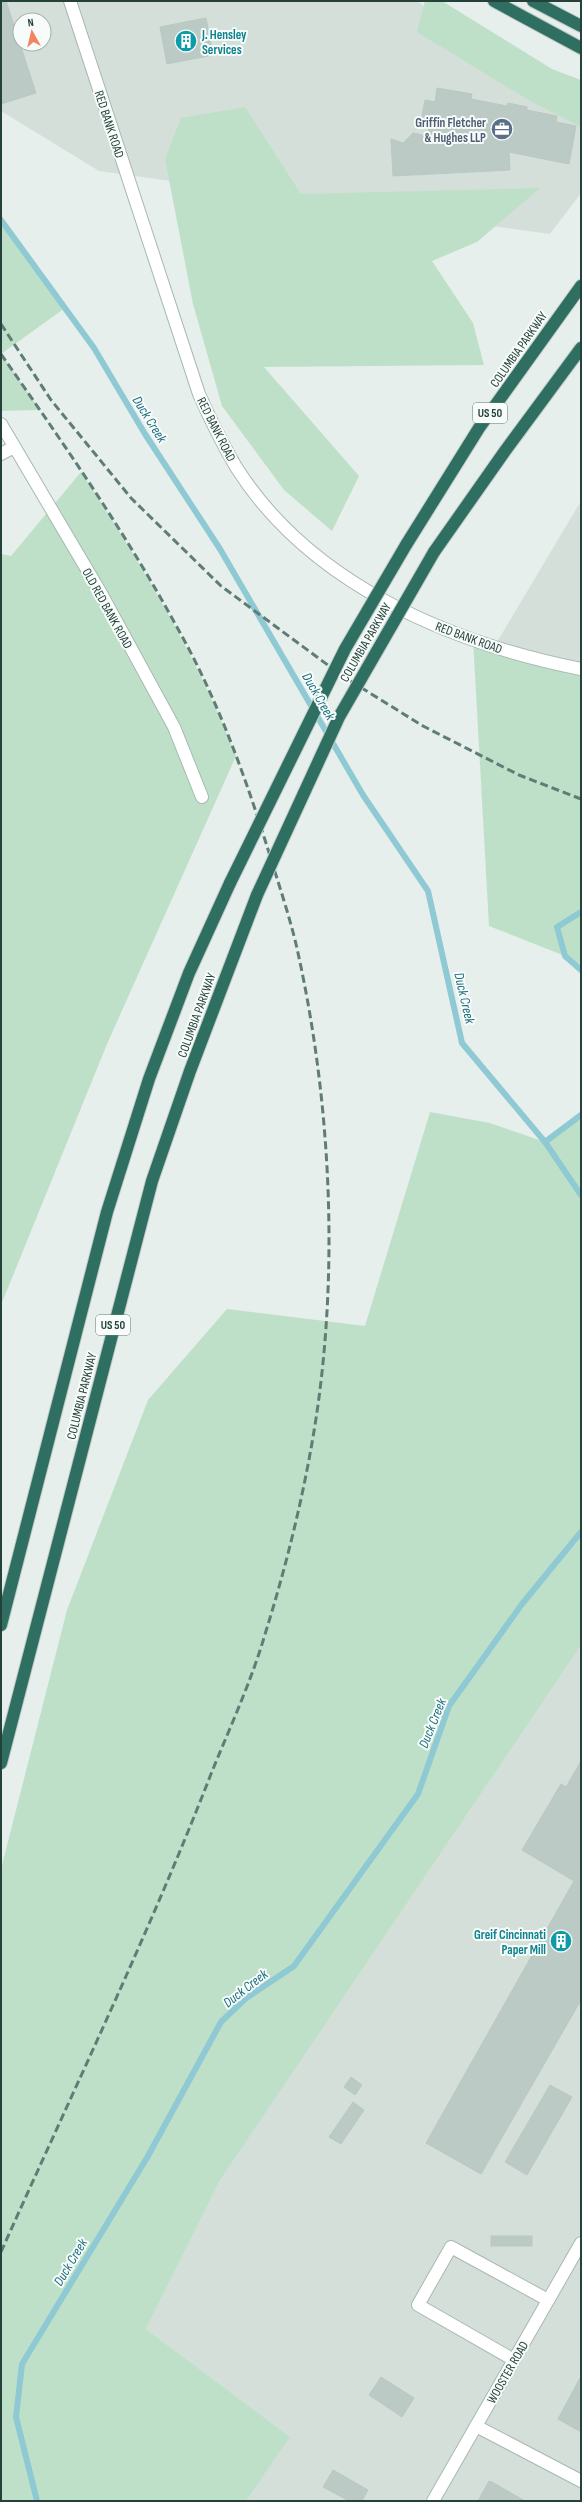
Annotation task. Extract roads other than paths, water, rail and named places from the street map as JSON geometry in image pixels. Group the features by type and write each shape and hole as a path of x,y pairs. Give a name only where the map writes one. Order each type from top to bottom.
{"highway":[{"path":"494,1 581,48"},
{"path":"533,1 581,26"},
{"name":"COLUMBIA PARKWAY","path":"1,1625 107,1212 149,1080 189,973 230,883 345,649 406,545 479,428 581,286"},
{"name":"COLUMBIA PARKWAY","path":"1,1764 152,1181 192,1064 257,895 339,717 434,552 505,451 581,348"}],"street":[{"name":"RED BANK ROAD","path":"70,1 199,394 214,427 237,467 258,497 289,531 323,561 353,582 393,605 443,628 494,647 581,669"},
{"name":"OLD RED BANK ROAD","path":"1,424 102,595 170,720 202,797"},
{"path":"1,454 14,447"},
{"name":"WOOSTER ROAD","path":"433,2501 581,2243"},
{"path":"514,2360 418,2305 447,2253 451,2247 548,2300"},
{"path":"476,2426 581,2481"}],"waterway":[{"name":"Duck Creek","path":"1,220 94,348 145,434 220,549 363,795 428,891 462,1043 545,1142 581,1195"},
{"path":"581,912 557,927 565,956 581,970"},
{"path":"545,1142 581,1115"},
{"name":"Duck Creek","path":"37,2501 16,2417 22,2364 148,2156 221,2022 245,1999 294,1966 418,1794 449,1706 522,1604 581,1532"}],"railway":[{"path":"1,324 51,400 131,498 221,586 344,677 423,726 519,775 581,799"},
{"path":"1,354 93,489 158,593 206,683 241,769 261,827 290,922 308,1001 317,1059 323,1118 328,1177 329,1237 328,1296 324,1354 313,1440 289,1550 260,1649 240,1703 162,1895 1,2252"}],"place":[{"name":"J. Hensley Services","path":"186,41"},
{"name":"Griffin Fletcher & Hughes LLP","path":"502,129"},
{"name":"Greif Cincinnati Paper Mill","path":"561,1941"}]}
